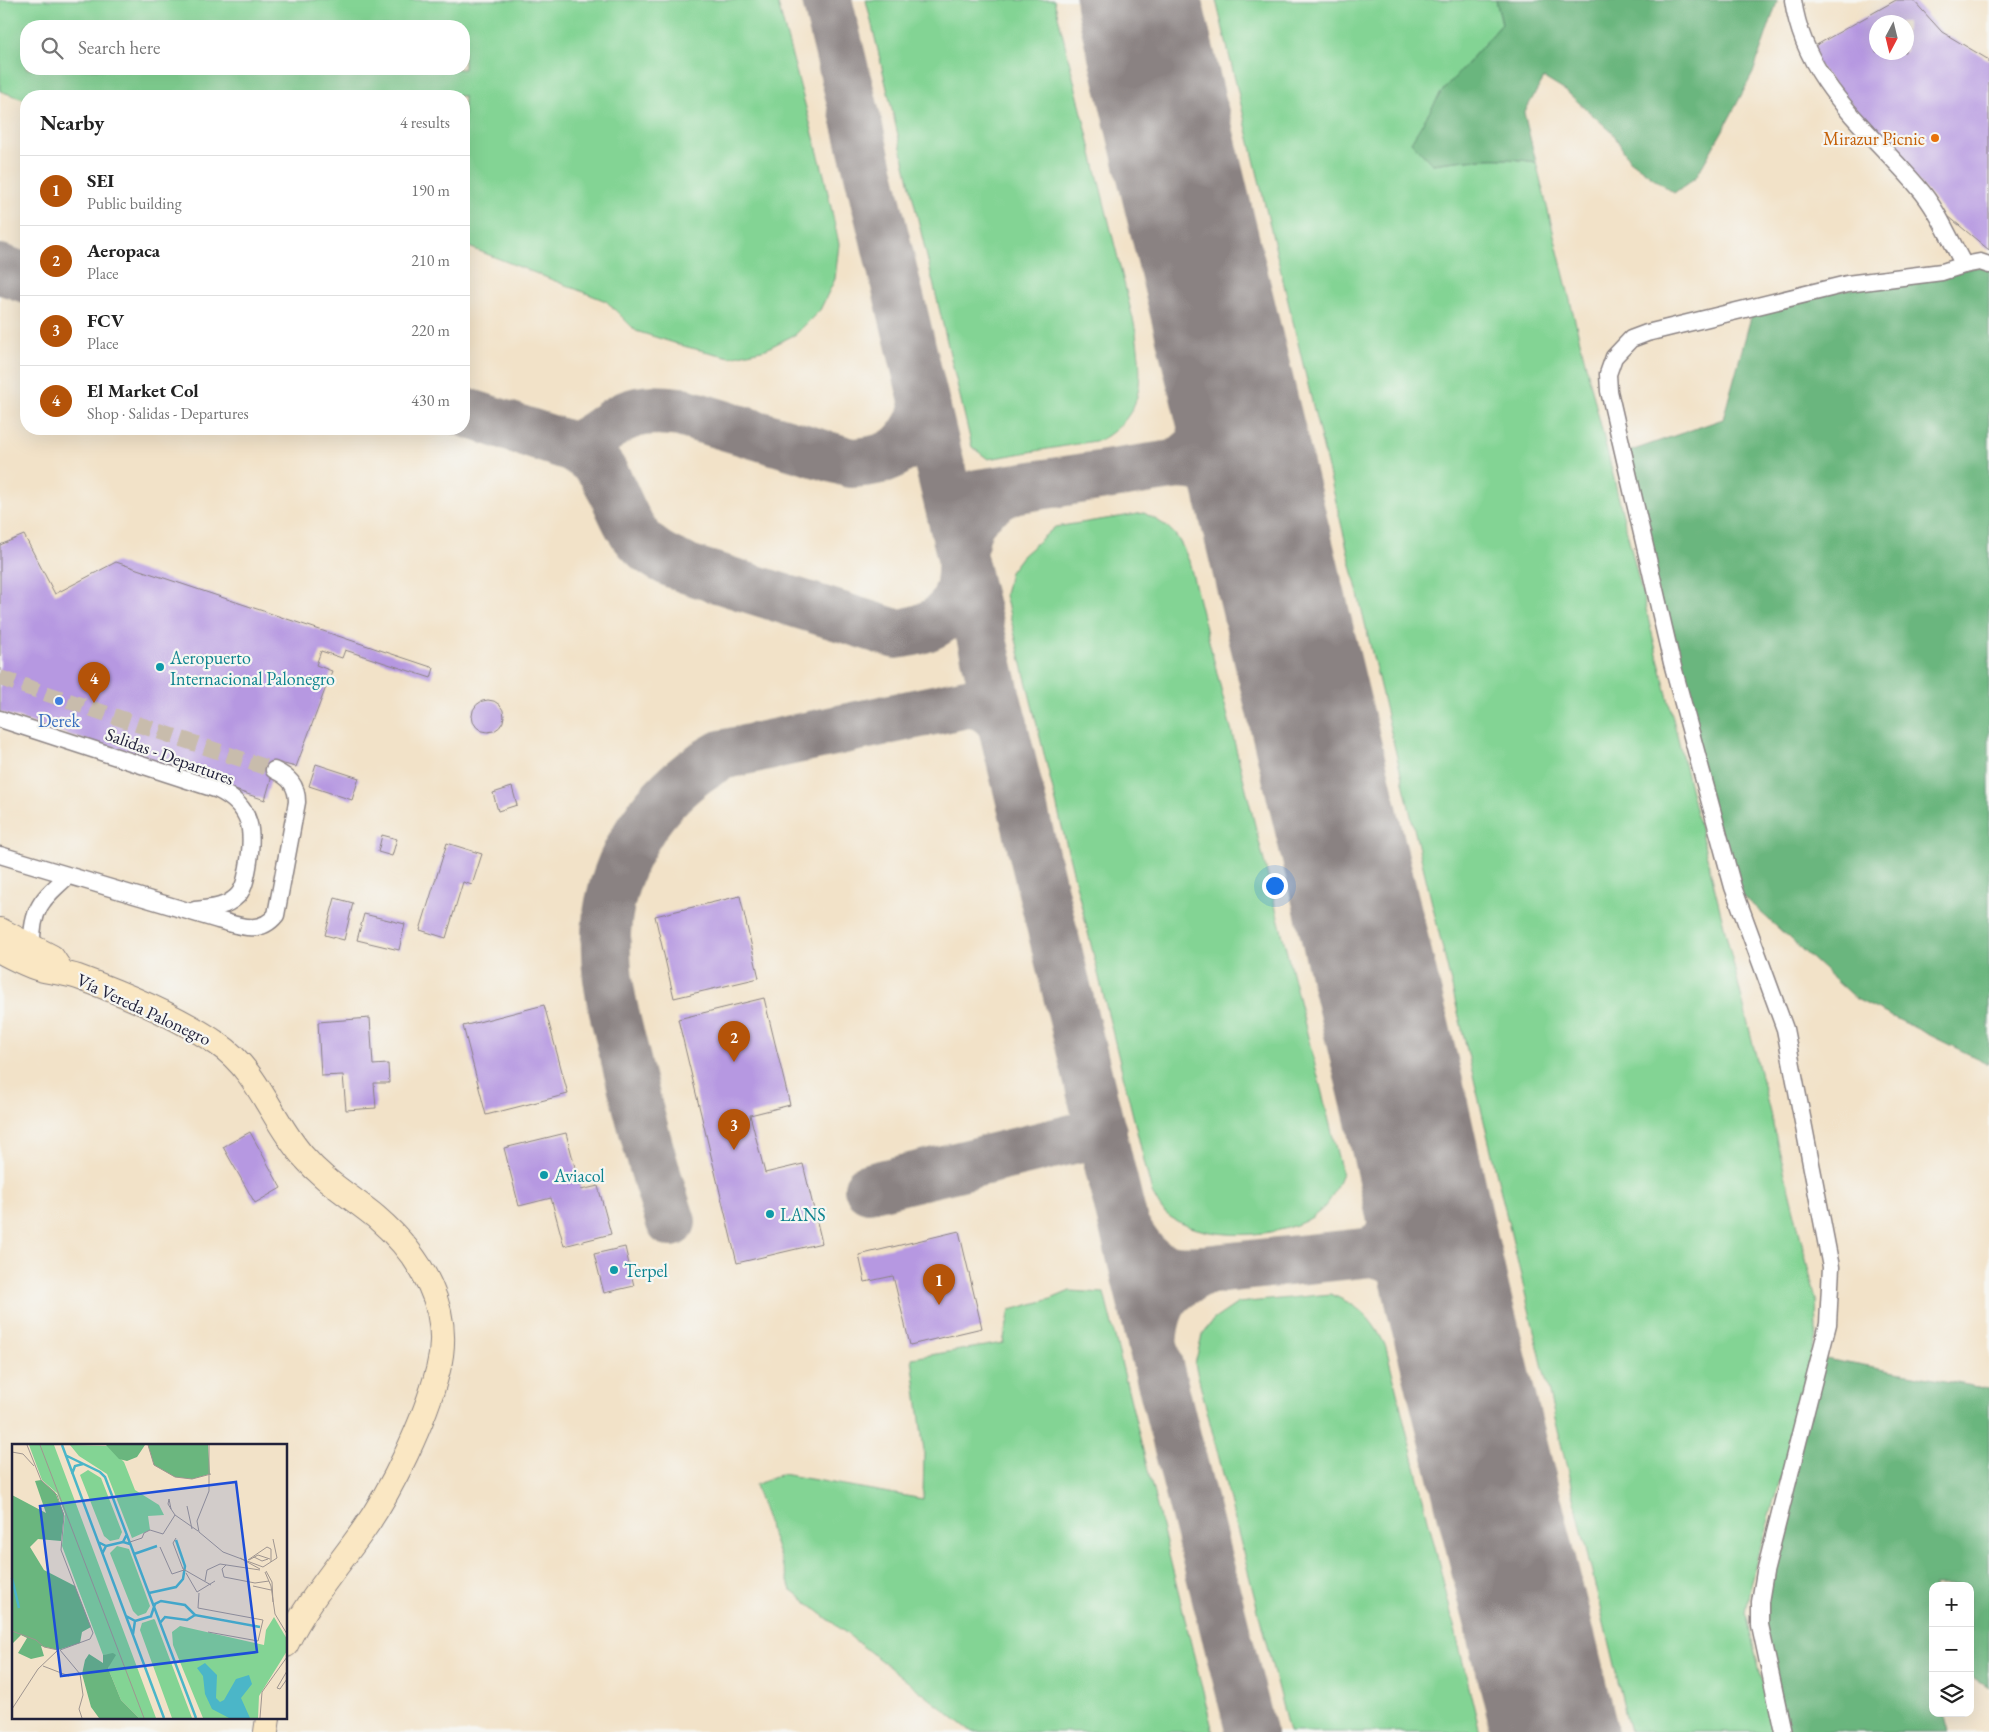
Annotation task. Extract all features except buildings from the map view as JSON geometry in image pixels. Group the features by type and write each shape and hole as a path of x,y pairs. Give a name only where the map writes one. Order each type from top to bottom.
{"street":[{"path":"1793,0 1806,50 1820,75 1860,127 1918,186 1938,212 1948,238 1964,265"},
{"path":"1783,1732 1760,1625 1760,1602 1765,1572 1828,1324 1831,1267 1785,1029 1733,887 1672,663 1608,391 1608,374 1614,357 1621,347 1630,339 1647,333 1847,284 1942,272 1980,262 1989,264"},
{"name":"Salidas - Departures","path":"0,719 218,790 240,804 250,824 251,837 243,888 228,904 188,910"},
{"path":"0,855 247,928 264,926 276,915 297,794 289,779 274,770"},
{"path":"32,946 32,922 36,910 49,893 68,876"},
{"path":"0,930 52,957 62,972"},
{"name":"Vía Vereda Palonegro","path":"0,951 40,969 62,972 122,995 162,1013 216,1042 233,1055 248,1070 283,1132 302,1156 330,1184 374,1216 396,1236 425,1273 432,1288 442,1325 442,1346 438,1369 413,1438 363,1530 312,1598 288,1641"}],"green space":[{"path":"0,0 777,0 824,175 839,244 835,279 820,310 796,334 766,349 730,357 687,347 636,331 606,301 470,247 470,90 20,90 20,98 0,91"},
{"path":"866,0 1054,0 1135,327 1139,361 1140,376 1134,404 1127,417 1116,429 1101,440 988,459 972,447"},
{"path":"1216,0 1496,0 1502,24 1441,93 1433,164 1484,159 1536,162 1816,1300 1817,1332 1791,1441 1750,1585 1746,1614 1774,1732 1630,1732"},
{"path":"1496,0 1777,0 1777,2 1753,73 1723,130 1696,177 1674,193 1629,160 1613,133 1567,92 1544,78 1524,113 1536,162 1484,159 1432,164 1411,142 1441,93 1502,24"},
{"path":"1989,265 1989,1064 1856,999 1733,887 1622,454 1723,419 1754,306"},
{"path":"1144,513 1167,527 1177,537 1189,561 1342,1173 1336,1189 1319,1212 1304,1222 1286,1229 1242,1234 1219,1233 1198,1229 1179,1222 1164,1212 1152,1193 1005,595 1010,572 1022,556 1055,527"},
{"path":"1070,1291 1104,1293 1213,1732 972,1732 791,1590 755,1485 782,1474 923,1499 924,1451 912,1358 1003,1343 1010,1310 1051,1299"},
{"path":"1330,1294 1349,1303 1364,1314 1376,1328 1386,1347 1480,1732 1289,1732 1195,1364 1202,1335 1213,1320 1238,1303"},
{"path":"1820,1358 1989,1389 1989,1687 1974,1678 1974,1582 1929,1582 1929,1717 1945,1717 1949,1732 1783,1732 1760,1625"}],"taxiway":[{"path":"827,0 1152,1342 1251,1732"},
{"path":"0,269 20,276"},
{"path":"1218,334 1221,373 1216,411 1204,440 1179,464 1202,467 1220,476 1245,498 1264,522"},
{"path":"470,414 573,447 591,439 616,421 632,414 647,410 680,412 851,463 879,459 889,456 898,450 913,434 926,409"},
{"path":"573,447 599,467 608,481 627,522 640,541 668,561 896,634 922,629 942,618 950,610 960,588 964,543 969,525 982,508 1012,489"},
{"path":"978,494 1179,464"},
{"path":"671,1222 653,1165 633,1088 614,1012 607,969 607,923 612,894 622,865 635,838 652,813 673,791 696,771 721,755 967,703 983,706 1003,724"},
{"path":"869,1188 1102,1132"},
{"path":"1421,1176 1416,1200 1406,1219 1373,1252 1399,1260 1417,1269 1425,1275 1449,1303"},
{"path":"1126,1229 1141,1252 1157,1265 1177,1270 1204,1270 1180,1283 1165,1297 1156,1316 1152,1342"},
{"path":"1204,1270 1373,1252"}],"runway":[{"path":"1138,0 1404,1101 1449,1303 1555,1732"}],"tunnel":[{"path":"0,678 274,770"}],"place":[{"name":"Mirazur Picnic","path":"1935,138"},
{"name":"Aeropuerto Internacional Palonegro","path":"160,667"},
{"name":"Derek","path":"59,701"},
{"name":"El Market Col","path":"94,703"},
{"name":"Aeropaca","path":"734,1062"},
{"name":"FCV","path":"734,1150"},
{"name":"Aviacol","path":"544,1175"},
{"name":"LANS","path":"770,1214"},
{"name":"Terpel","path":"614,1270"},
{"name":"SEI","path":"939,1305"}]}
